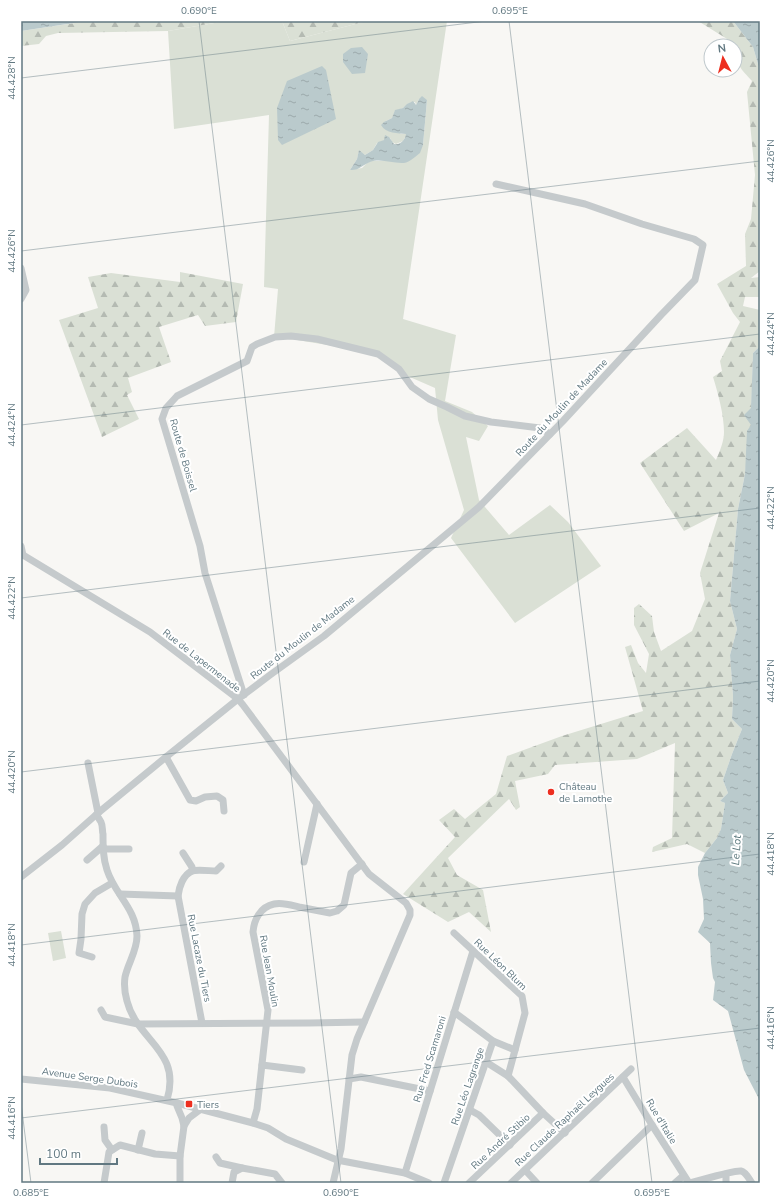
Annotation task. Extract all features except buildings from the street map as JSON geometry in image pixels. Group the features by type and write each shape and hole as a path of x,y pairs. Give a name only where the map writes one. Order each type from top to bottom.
{"street":[{"name":"Route du Moulin de Madame","path":"241,697 324,636 479,507 695,280 703,246 694,239 642,224 585,204 496,184"},
{"path":"21,268 26,290 21,299"},
{"name":"Route de Boissel","path":"241,697 205,573 200,546 162,419 166,408 177,396 247,361 252,347 257,344 275,337 291,336 317,339 378,354 399,369 412,387 429,399 447,406 465,416 491,422 540,428 550,434"},
{"path":"21,546 22,556"},
{"name":"Rue de Lapermenade","path":"21,877 241,697 150,632 22,556"},
{"path":"241,697 248,711 369,874 406,903 410,910 410,915 364,1022 352,1055 341,1149 337,1160 333,1183"},
{"path":"166,757 190,800 196,801 205,796 217,796 223,800 224,812"},
{"path":"88,763 97,814 102,823 103,855 107,870 112,883 131,911 137,936 136,947 125,977 127,1000 131,1012 138,1024 158,1048 168,1065 170,1084 167,1100"},
{"path":"304,862 317,804"},
{"path":"86,860 103,848 129,849"},
{"path":"183,853 192,867 192,871"},
{"name":"Rue Jean Moulin","path":"253,1123 257,1109 268,1010 253,932 258,914 265,907 274,904 282,904 330,913 338,911 344,905 351,873 362,864"},
{"path":"120,894 178,896 179,887 192,871 216,870 221,866"},
{"path":"92,957 79,953 82,914 85,904 95,893 112,883"},
{"name":"Rue Lacaze du Tiers","path":"178,896 202,1023"},
{"name":"Rue Léon Blum","path":"454,932 522,996 525,1013 508,1076"},
{"name":"Rue Fred Scamaroni","path":"405,1173 473,951"},
{"path":"102,1010 105,1017 138,1024 364,1022"},
{"name":"Rue Léo Lagrange","path":"444,1183 493,1041 454,1012"},
{"path":"493,1041 515,1050"},
{"path":"486,1062 508,1076 565,1133"},
{"path":"262,1065 302,1070"},
{"name":"Rue Claude Raphaël Leygues","path":"511,1183 631,1069"},
{"path":"349,1079 361,1077 430,1091"},
{"name":"Rue d'Italie","path":"623,1077 683,1176 689,1183 740,1171 746,1174 752,1183"},
{"name":"Avenue Serge Dubois","path":"21,1079 110,1088 167,1100 268,1128 286,1139 337,1160 405,1173 426,1182"},
{"path":"177,1103 184,1126 180,1156 180,1183"},
{"path":"184,1126 189,1118 201,1109"},
{"path":"470,1110 479,1115 510,1145"},
{"name":"Rue André Stibio","path":"469,1183 544,1113"},
{"path":"592,1183 652,1125"},
{"path":"104,1127 106,1140 112,1150"},
{"path":"138,1150 142,1133"},
{"path":"104,1183 109,1152 120,1146 155,1154 180,1156"},
{"path":"216,1157 220,1163 275,1174 282,1183"},
{"path":"232,1183 234,1172 242,1168"},
{"path":"525,1170 537,1183"},
{"path":"726,1174 726,1183"},
{"path":"675,1183 683,1176"}],"green space":[{"path":"88,21 226,21 168,31 58,33 46,36 39,44 21,46 21,31"},
{"path":"226,21 282,21 290,41 367,21 447,21 403,319 456,335 445,401 472,412 488,426 479,441 466,437 479,500 509,535 550,505 568,522 601,566 515,623 451,538 464,510 438,420 435,388 403,374 382,354 274,337 278,289 264,287 269,115 174,129 168,31","holes":["419,99 427,100 423,145 389,161 371,161 362,168 350,170 357,159 359,151 365,155 373,150 377,143 390,138 392,142 396,144 403,141 407,134 401,134 386,121 392,118 395,111 403,108 411,102 415,102 416,105"]},
{"path":"282,21 367,21 290,41"},
{"path":"698,21 733,21 753,47 760,71 760,271 751,278 760,277 760,297 745,297 743,306 760,310 760,346 753,353 751,425 745,474 738,509 730,601 737,629 730,655 733,696 732,719 742,729 723,780 728,793 720,801 725,803 721,829 717,838 705,853 687,844 652,852 653,847 672,838 675,743 637,759 555,765 548,774 515,781 520,807 516,810 509,799 448,858 457,875 483,890 491,932 469,912 448,922 403,894 455,837 439,820 454,809 465,819 496,794 507,756 562,736 643,711 625,647 631,645 638,663 646,673 649,654 634,625 634,608 639,604 652,616 654,632 661,651 692,631 705,599 700,573 719,513 684,531 640,463 687,428 716,460 723,442 724,425 722,411 713,377 722,371 720,361 740,322 733,313 717,284 746,266 745,234 751,219 755,175 747,92 752,81 743,71 743,38 726,38"},
{"path":"180,272 243,284 236,322 205,326 198,315 159,327 171,362 128,378 132,392 127,395 139,419 102,437 59,320 98,308 88,277 111,273 180,282"},
{"path":"61,931 66,958 53,961 48,933"}],"water":[{"path":"21,21 87,21 21,31"},
{"path":"733,21 760,21 760,71 753,47"},
{"path":"362,47 368,54 365,73 352,74 343,62 343,54 351,48"},
{"path":"322,66 326,70 336,119 282,145 278,140 277,108 287,81"},
{"path":"422,96 427,100 423,145 420,153 404,163 374,161 367,163 356,170 350,170 357,159 359,150 365,155 373,150 378,142 384,140 385,135 389,137 394,144 399,144 402,142 406,134 389,132 381,125 392,118 395,110 403,108 413,101 416,105"},
{"name":"Le Lot","path":"760,346 760,1101 744,1070 728,1011 713,1000 715,982 711,963 710,943 698,932 704,919 703,899 698,875 698,867 705,853 717,838 721,829 725,803 720,801 728,793 723,780 742,729 732,719 733,696 730,655 737,629 730,601 738,509 745,474 747,431 751,425 744,415 751,408 753,353"}],"place":[{"name":"Château de Lamothe","path":"551,792"},
{"name":"Tiers","path":"189,1104"}]}
